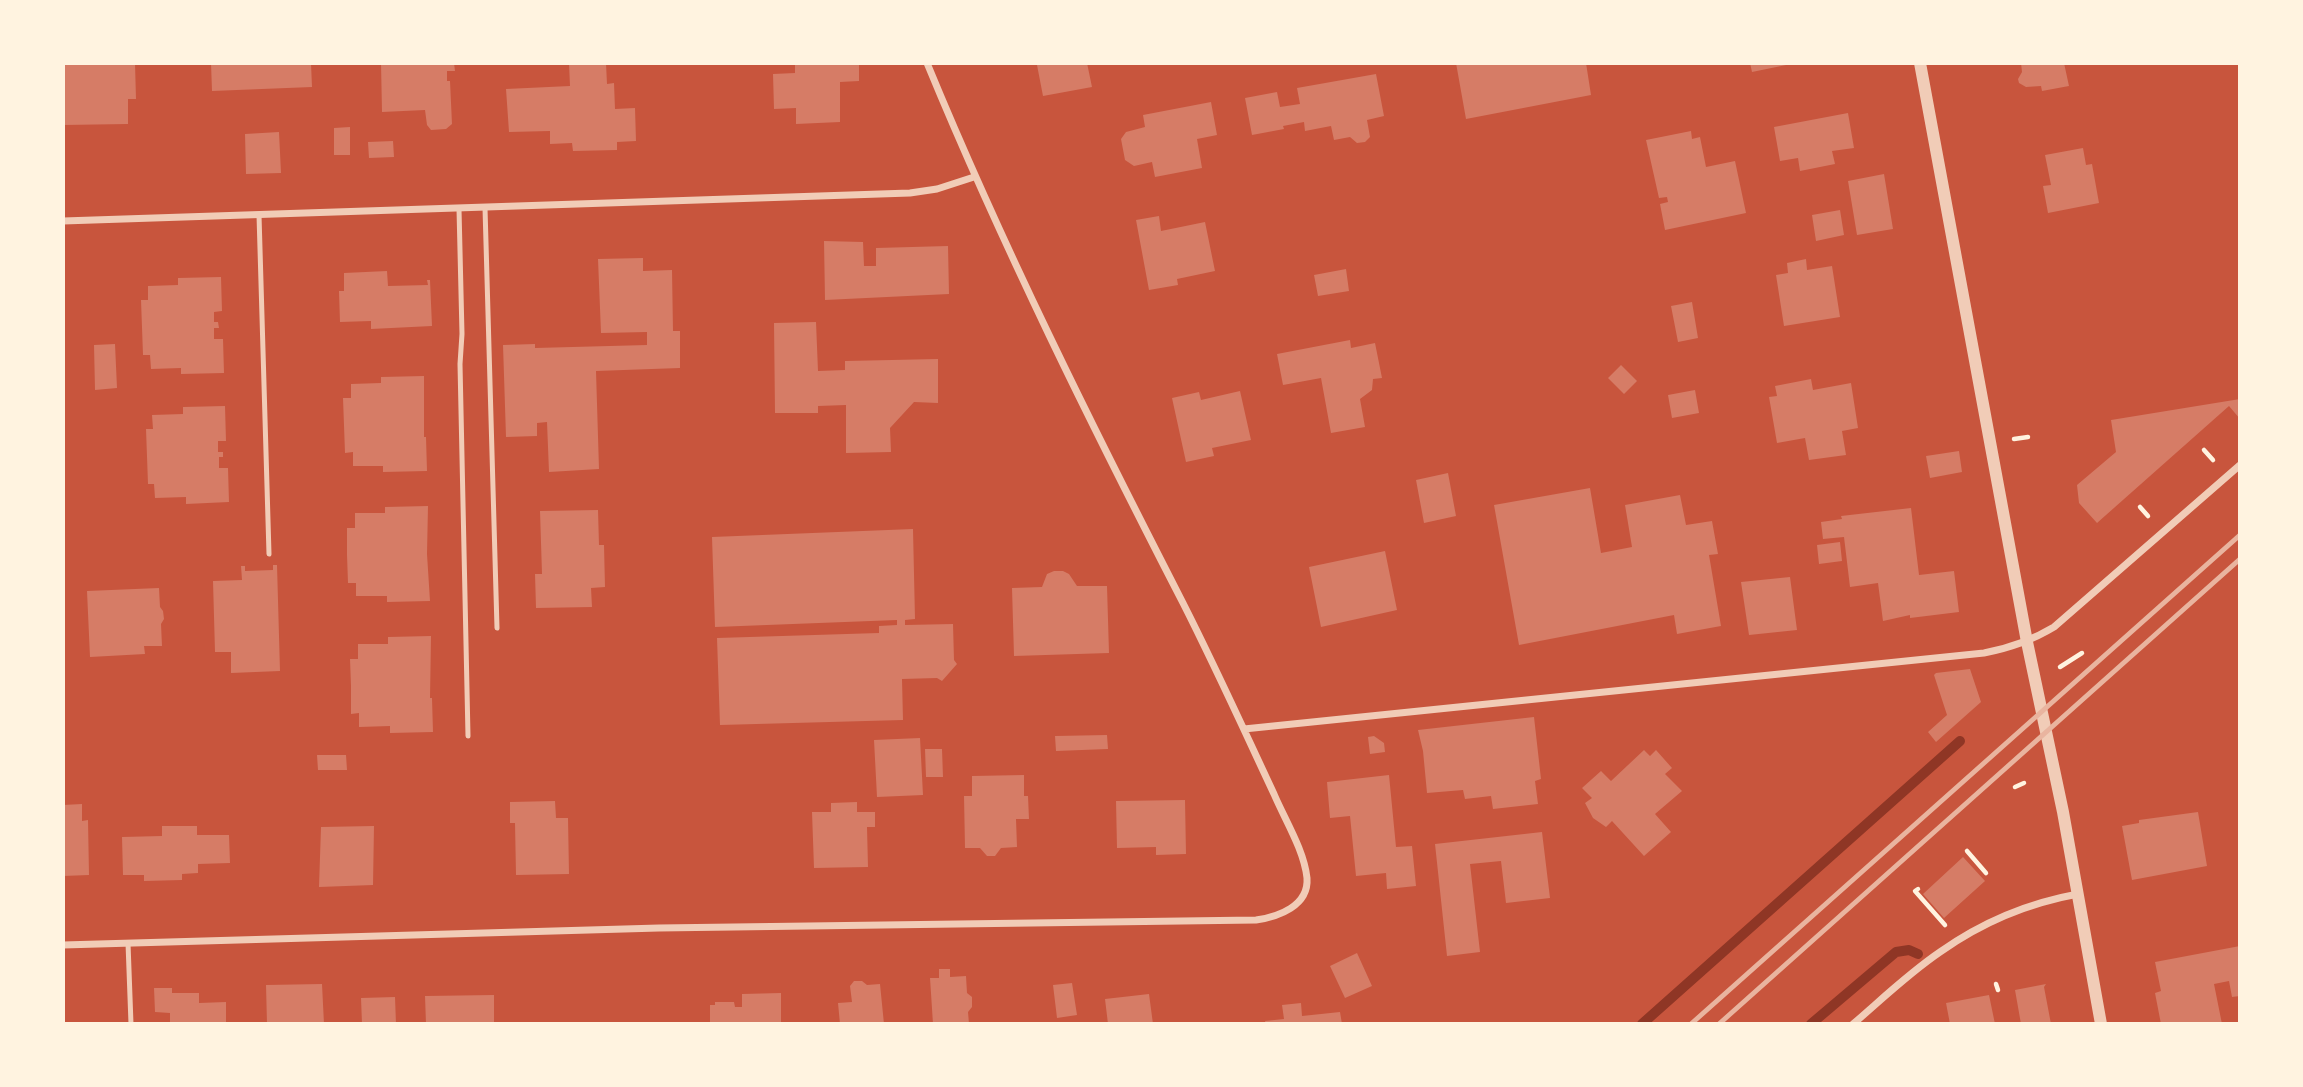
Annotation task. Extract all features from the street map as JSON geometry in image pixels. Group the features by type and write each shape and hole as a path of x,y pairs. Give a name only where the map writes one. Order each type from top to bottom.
{"street":[{"path":"63,945 659,928 1256,920 1282,913 1300,901 1306,887 1304,865 1244,729 1117,475 974,177 927,63"},
{"path":"1920,63 2027,642 2052,750 2101,1024"},
{"path":"63,221 910,193 937,190 974,177"},
{"path":"1244,729 1984,653 2027,642 2077,608 2240,465"},
{"path":"1853,1024 1955,942 2027,907 2079,894"}],"lane":[{"path":"485,208 497,628"},
{"path":"459,209 468,736"},
{"path":"259,215 269,554"},
{"path":"128,943 131,1024"}],"path":[{"path":"2014,439 2028,437"},
{"path":"2060,667 2082,653"},
{"path":"2015,787 2024,783"},
{"path":"1967,851 1986,873"},
{"path":"1918,889 1915,891 1941,920"},
{"path":"1996,984 1998,990"}],"building":[{"path":"63,63 135,63 136,99 128,99 128,124 63,125"},
{"path":"211,63 311,63 312,87 212,91"},
{"path":"381,63 454,63 455,71 447,71 452,124 446,129 431,130 427,125 425,110 382,112"},
{"path":"569,63 606,63 607,84 614,83 615,109 635,108 636,141 617,142 617,150 573,151 572,143 550,144 550,131 509,132 506,89 570,86"},
{"path":"795,63 859,63 859,81 840,82 840,122 796,124 796,108 774,109 773,74 795,73"},
{"path":"1038,63 1087,63 1092,87 1043,96"},
{"path":"1456,63 1586,63 1591,95 1466,119"},
{"path":"1750,63 1791,63 1791,64 1752,72"},
{"path":"2021,63 2064,63 2069,86 2042,91 2041,86 2026,87 2019,83 2018,79 2022,72"},
{"path":"1376,74 1384,116 1367,120 1370,137 1365,142 1357,143 1350,137 1334,140 1331,126 1305,131 1304,122 1252,135 1245,98 1277,92 1280,107 1300,104 1297,88"},
{"path":"1211,102 1217,135 1197,139 1202,168 1155,177 1152,162 1134,166 1125,160 1121,139 1126,132 1145,127 1143,115"},
{"path":"1848,113 1854,148 1832,151 1835,164 1800,171 1798,158 1780,161 1774,127"},
{"path":"350,127 350,155 334,155 334,128"},
{"path":"1691,131 1692,139 1700,137 1706,167 1735,161 1746,213 1665,230 1660,204 1668,202 1667,197 1659,198 1646,140"},
{"path":"279,132 281,173 246,174 245,134"},
{"path":"393,141 394,157 369,158 368,142"},
{"path":"2083,148 2086,165 2092,164 2099,203 2048,213 2043,186 2051,185 2045,155"},
{"path":"1884,174 1893,229 1857,235 1848,181"},
{"path":"1840,210 1844,235 1816,241 1812,215"},
{"path":"1159,216 1161,231 1205,222 1215,271 1177,279 1178,285 1149,290 1136,220"},
{"path":"824,241 863,242 864,266 876,266 876,248 948,246 949,294 825,300"},
{"path":"643,258 643,271 672,270 673,331 680,331 680,368 596,371 599,469 549,472 547,422 537,423 537,436 506,437 503,345 535,344 535,348 647,345 647,332 601,333 598,259"},
{"path":"1806,259 1807,270 1832,266 1840,317 1784,326 1776,275 1788,273 1787,263"},
{"path":"1346,269 1349,291 1318,296 1314,275"},
{"path":"387,271 388,286 428,285 427,280 430,280 432,326 371,329 371,321 340,322 339,291 344,291 344,273"},
{"path":"221,277 222,311 214,312 214,322 218,322 219,328 214,328 214,339 223,339 224,373 181,374 181,368 151,369 150,355 143,355 141,300 148,300 148,286 178,285 178,278"},
{"path":"1692,302 1698,338 1678,342 1671,306"},
{"path":"816,322 818,371 845,370 845,361 938,359 938,403 914,402 890,428 891,452 846,453 846,405 818,406 818,413 775,413 774,323"},
{"path":"1350,340 1351,348 1375,343 1382,378 1373,379 1372,390 1360,399 1365,427 1331,433 1321,378 1283,385 1277,354"},
{"path":"115,344 117,388 95,390 94,345"},
{"path":"1621,365 1637,381 1624,394 1608,378"},
{"path":"424,376 427,471 383,472 383,466 353,466 353,452 345,453 343,398 351,398 351,384 381,383 381,377"},
{"path":"1811,379 1813,390 1851,383 1858,428 1842,431 1846,455 1809,460 1805,438 1777,443 1769,397 1777,396 1775,386"},
{"path":"1695,390 1699,413 1672,418 1668,395"},
{"path":"1240,391 1251,440 1212,448 1214,456 1186,462 1172,398 1199,392 1201,400"},
{"path":"2240,399 2240,419 2229,406 2097,523 2079,503 2077,485 2116,452 2111,420"},
{"path":"225,406 226,441 218,441 218,452 223,452 223,457 219,457 219,468 228,468 229,502 186,504 186,497 155,498 154,484 148,484 146,429 153,429 152,415 183,414 183,407"},
{"path":"1959,451 1962,472 1930,478 1926,456"},
{"path":"1448,473 1456,516 1424,523 1416,480"},
{"path":"1590,488 1601,553 1632,547 1625,505 1680,495 1686,525 1712,521 1718,554 1709,555 1721,626 1677,634 1674,615 1519,645 1494,505"},
{"path":"428,506 430,601 387,602 387,596 356,596 356,583 348,583 347,555 347,528 355,528 355,513 385,513 385,507"},
{"path":"1911,508 1919,575 1954,571 1959,612 1910,618 1910,615 1883,621 1878,583 1850,587 1844,537 1823,539 1821,522 1842,519 1841,516"},
{"path":"598,510 599,545 604,545 605,587 591,588 592,607 536,608 535,574 542,574 540,511"},
{"path":"913,529 915,619 905,620 905,625 953,624 954,660 957,664 942,681 937,678 902,679 903,720 720,725 717,638 879,633 879,626 897,625 897,620 715,627 712,537"},
{"path":"1840,542 1842,561 1819,564 1817,545"},
{"path":"1385,551 1397,610 1321,627 1309,567"},
{"path":"273,565 277,565 280,671 231,673 231,652 215,652 213,581 242,580 241,566 245,566 245,571 273,570"},
{"path":"1054,571 1069,574 1077,586 1107,586 1109,653 1014,656 1012,588 1042,587 1047,574"},
{"path":"1790,577 1797,630 1749,635 1741,582"},
{"path":"159,588 164,619 161,624 162,646 144,646 145,654 90,657 87,591"},
{"path":"431,636 430,698 433,732 390,733 390,726 359,727 359,713 351,714 350,659 358,659 358,644 388,644 388,637"},
{"path":"1970,669 1981,702 1936,742 1928,732 1947,715 1934,675"},
{"path":"1534,717 1541,779 1535,781 1538,804 1493,809 1491,796 1465,799 1463,790 1427,793 1418,730"},
{"path":"1107,735 1108,749 1056,751 1055,736"},
{"path":"1374,736 1384,743 1385,752 1370,754 1368,737"},
{"path":"920,738 923,795 877,797 874,740"},
{"path":"925,749 942,749 943,777 926,777"},
{"path":"1644,750 1650,756 1656,750 1672,768 1665,774 1682,791 1655,814 1671,832 1644,856 1612,821 1606,827 1593,818 1585,803 1592,798 1582,788 1601,771 1611,781"},
{"path":"317,755 346,755 347,770 318,770"},
{"path":"1024,775 1024,796 1028,796 1029,819 1016,819 1017,847 1001,848 995,856 987,856 980,848 965,848 964,796 972,796 972,776"},
{"path":"1389,775 1396,847 1412,846 1416,886 1387,889 1386,873 1356,876 1350,816 1330,818 1327,782"},
{"path":"1185,800 1186,854 1156,855 1156,847 1117,848 1116,801"},
{"path":"555,801 556,818 568,818 569,874 516,875 515,823 510,823 510,802"},
{"path":"857,802 857,812 875,812 875,827 867,827 868,867 814,868 812,812 831,812 831,803"},
{"path":"82,804 82,821 88,820 89,875 63,876 63,805"},
{"path":"2198,812 2207,866 2132,880 2122,826 2139,823 2139,820"},
{"path":"162,826 197,826 197,835 229,835 230,863 198,864 198,873 182,874 182,880 144,881 144,875 123,875 122,837 162,836"},
{"path":"374,826 373,885 319,887 321,827"},
{"path":"1542,832 1550,898 1506,903 1501,861 1470,864 1480,952 1447,956 1435,844"},
{"path":"1963,857 1985,881 1944,918 1923,894"},
{"path":"2240,946 2240,996 2232,997 2229,981 2214,984 2222,1024 2161,1024 2155,993 2161,991 2155,962"},
{"path":"1357,953 1372,986 1345,998 1330,966"},
{"path":"939,969 950,969 950,977 966,976 967,993 972,997 972,1007 968,1012 969,1024 933,1024 930,978 939,978"},
{"path":"854,981 862,981 867,985 880,984 884,1024 840,1024 838,1003 852,1002 850,986"},
{"path":"1072,983 1077,1015 1057,1018 1053,985"},
{"path":"322,984 324,1024 267,1024 266,985"},
{"path":"2046,984 2044,987 2051,1024 2021,1024 2015,990"},
{"path":"154,988 172,988 172,993 199,993 199,1003 226,1002 226,1024 170,1024 170,1013 155,1012"},
{"path":"781,993 781,1024 710,1024 710,1005 715,1005 715,1002 734,1002 735,1007 742,1007 742,994"},
{"path":"1149,994 1153,1024 1108,1024 1105,999"},
{"path":"494,995 494,1024 426,1024 425,996"},
{"path":"1989,995 1995,1024 1950,1024 1946,1003"},
{"path":"395,997 396,1024 362,1024 361,998"},
{"path":"1301,1003 1302,1016 1340,1012 1342,1024 1266,1024 1265,1021 1284,1019 1282,1005"}],"waterway":[{"path":"1642,1024 1960,741"},
{"path":"1811,1024 1896,952 1909,950 1918,954"}],"railway":[{"path":"1691,1024 2240,535"},
{"path":"1719,1024 2240,559"}]}
